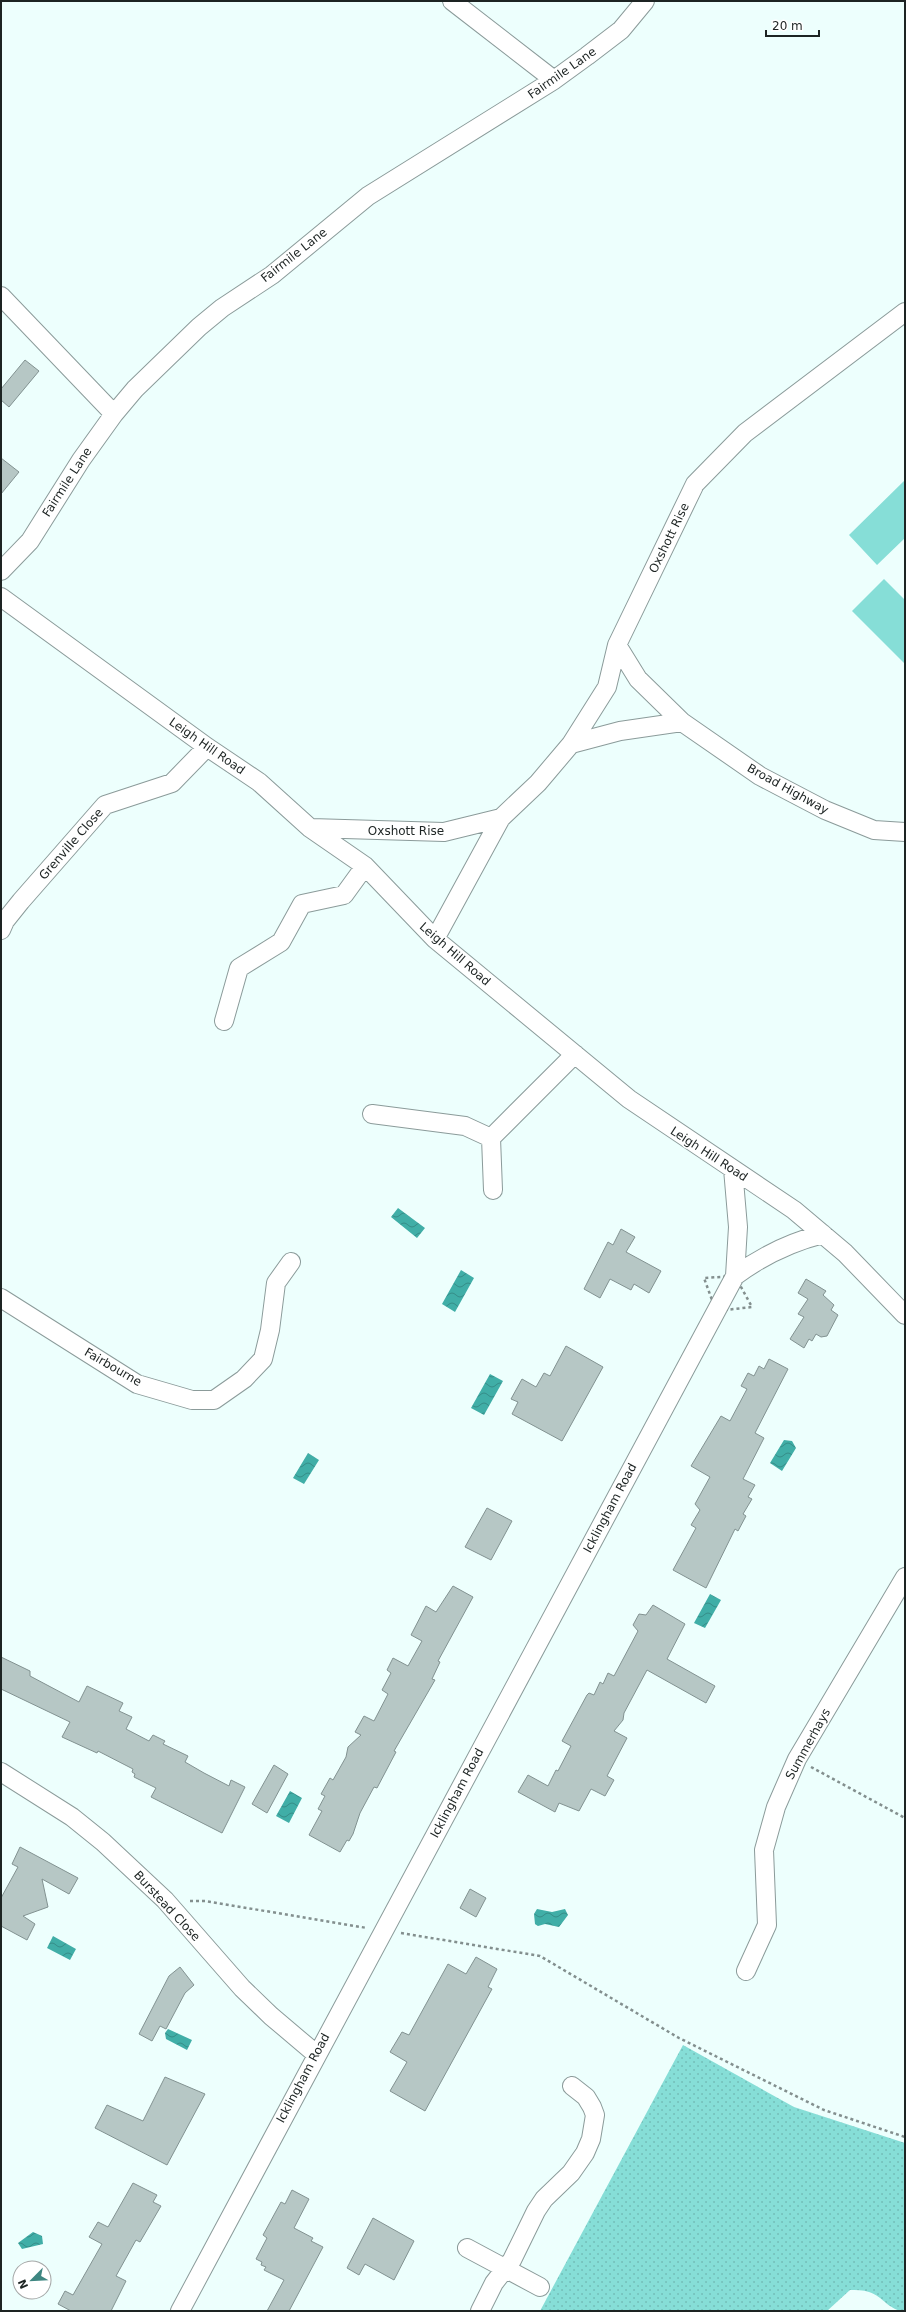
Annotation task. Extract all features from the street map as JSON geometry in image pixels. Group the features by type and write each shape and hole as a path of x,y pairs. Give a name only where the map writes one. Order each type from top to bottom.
{"street":[{"path":"452,1 554,80"},
{"name":"Fairmile Lane","path":"1,571 30,541 80,460 114,414 135,389 199,327 222,308 272,275 368,196 554,80 621,30 645,1"},
{"path":"1,296 114,414"},
{"name":"Oxshott Rise","path":"435,939 501,818 538,783 570,744 607,687 617,645 695,484 745,433 905,312"},
{"name":"Leigh Hill Road","path":"1,597 207,747 259,782 310,828 366,866 435,939 629,1099 794,1210 824,1234 874,1281 905,1315"},
{"name":"Broad Highway","path":"617,645 638,678 682,722 760,776 825,810 874,830 905,832"},
{"path":"570,744 620,731 682,722"},
{"name":"Grenville Close","path":"1,930 5,921 21,901 105,805 172,783 207,747"},
{"name":"Oxshott Rise","path":"310,828 444,832 501,818"},
{"path":"224,1021 239,968 281,942 302,904 344,895 366,866"},
{"path":"493,1190 491,1138 575,1054"},
{"path":"372,1114 465,1126 491,1138"},
{"name":"Icklingham Road","path":"180,2311 316,2054 735,1276 738,1227 733,1169"},
{"name":"Icklingham Road","path":"735,1276 775,1250 803,1239 824,1234"},
{"name":"Fairbourne","path":"1,1298 137,1384 192,1400 214,1400 244,1379 263,1359 270,1330 276,1283 291,1262"},
{"name":"Summerhays","path":"746,1971 767,1925 764,1850 776,1807 797,1759 905,1577"},
{"name":"Burstead Close","path":"2,1776 72,1817 114,1852 165,1900 242,1988 271,2016 316,2054"},
{"path":"480,2311 494,2283 512,2260 540,2205 571,2173 585,2153 591,2139 594,2115 592,2107 586,2097 572,2086"},
{"path":"467,2248 540,2287"}],"path":[{"path":"797,1759 905,1818"},
{"path":"165,1900 205,1901 540,1956 678,2038 817,2107 905,2137"}],"shaded area":[{"path":"905,480 905,538 877,565 849,535"},
{"path":"884,579 905,600 905,664 852,611"},
{"path":"683,2045 794,2107 905,2143 905,2311 895,2309 879,2297 869,2292 862,2290 850,2290 827,2311 540,2311"}],"water":[{"path":"398,1208 425,1228 417,1238 391,1217"},
{"path":"461,1270 474,1278 455,1312 442,1304"},
{"path":"490,1374 503,1381 484,1415 471,1408"},
{"path":"784,1440 792,1441 796,1448 782,1471 770,1463"},
{"path":"308,1453 319,1460 304,1484 293,1478"},
{"path":"710,1594 721,1600 705,1628 694,1623"},
{"path":"290,1791 302,1798 289,1823 276,1816"},
{"path":"537,1909 552,1912 565,1909 568,1915 559,1927 545,1924 538,1926 535,1924 534,1914"},
{"path":"53,1936 76,1949 70,1960 47,1948"},
{"path":"168,2029 192,2040 187,2050 166,2039 165,2033"},
{"path":"33,2232 42,2236 43,2244 22,2249 18,2243"}],"building":[{"path":"25,360 39,371 9,407 1,400 1,389"},
{"path":"1,458 19,472 1,494"},
{"path":"621,1229 635,1237 626,1252 661,1271 649,1293 634,1284 631,1290 610,1279 600,1298 584,1289 608,1242 613,1245"},
{"path":"806,1279 826,1291 823,1295 834,1305 831,1310 838,1315 827,1336 821,1337 816,1334 812,1341 809,1339 804,1348 790,1339 804,1317 798,1314 808,1299 798,1293"},
{"path":"566,1346 603,1367 562,1441 512,1414 518,1402 511,1399 522,1379 536,1387 544,1373 550,1376"},
{"path":"769,1359 788,1369 755,1433 764,1438 743,1479 755,1485 748,1497 752,1499 743,1514 746,1516 738,1531 735,1529 706,1588 673,1570 696,1528 691,1525 700,1510 695,1504 710,1477 691,1466 721,1416 730,1421 747,1389 741,1386 748,1373 754,1376 759,1366 764,1369"},
{"path":"487,1508 512,1521 491,1560 465,1547"},
{"path":"453,1586 473,1597 438,1661 440,1662 432,1679 435,1680 394,1751 396,1752 377,1788 374,1787 360,1813 353,1834 349,1841 347,1840 340,1852 309,1835 322,1811 318,1809 325,1796 321,1794 330,1778 333,1780 346,1757 348,1747 361,1735 355,1732 364,1716 374,1721 388,1694 382,1690 391,1673 387,1670 393,1658 408,1666 422,1641 411,1635 426,1606 436,1612"},
{"path":"653,1605 685,1624 667,1659 715,1686 706,1703 647,1670 624,1713 623,1720 614,1731 627,1738 607,1776 614,1780 605,1796 591,1789 579,1811 559,1803 555,1812 518,1792 528,1775 548,1786 571,1746 562,1741 587,1695 589,1693 594,1695 600,1682 603,1684 608,1673 614,1676 638,1631 633,1625 639,1614 646,1615"},
{"path":"1,1657 30,1671 30,1676 79,1702 87,1686 123,1703 119,1711 132,1717 126,1729 149,1741 153,1735 165,1741 163,1744 188,1756 185,1762 204,1773 229,1786 231,1780 245,1787 222,1833 151,1797 156,1788 134,1777 135,1774 132,1772 133,1769 98,1751 97,1753 62,1737 70,1722 1,1689"},
{"path":"274,1765 288,1774 267,1813 252,1804"},
{"path":"20,1847 78,1878 69,1894 42,1879 48,1907 23,1916 35,1924 27,1940 1,1926 1,1898 18,1867 12,1864"},
{"path":"470,1889 486,1898 476,1917 460,1908"},
{"path":"476,1957 497,1969 488,1987 492,1989 425,2111 390,2091 407,2062 390,2052 402,2032 409,2035 448,1964 466,1974"},
{"path":"180,1967 194,1985 185,1993 166,2029 160,2026 152,2041 139,2034 169,1976"},
{"path":"165,2077 205,2094 167,2165 95,2128 107,2105 143,2121"},
{"path":"133,2183 157,2195 153,2202 161,2206 140,2242 136,2240 116,2276 126,2281 111,2311 71,2311 58,2304 65,2291 73,2295 102,2244 89,2237 98,2222 108,2227"},
{"path":"292,2190 309,2199 294,2228 313,2238 311,2241 323,2247 289,2311 267,2311 284,2280 264,2270 266,2267 261,2265 262,2262 256,2259 267,2238 263,2235 281,2202 285,2204"},
{"path":"373,2218 414,2241 394,2280 365,2264 359,2275 347,2268"}]}
